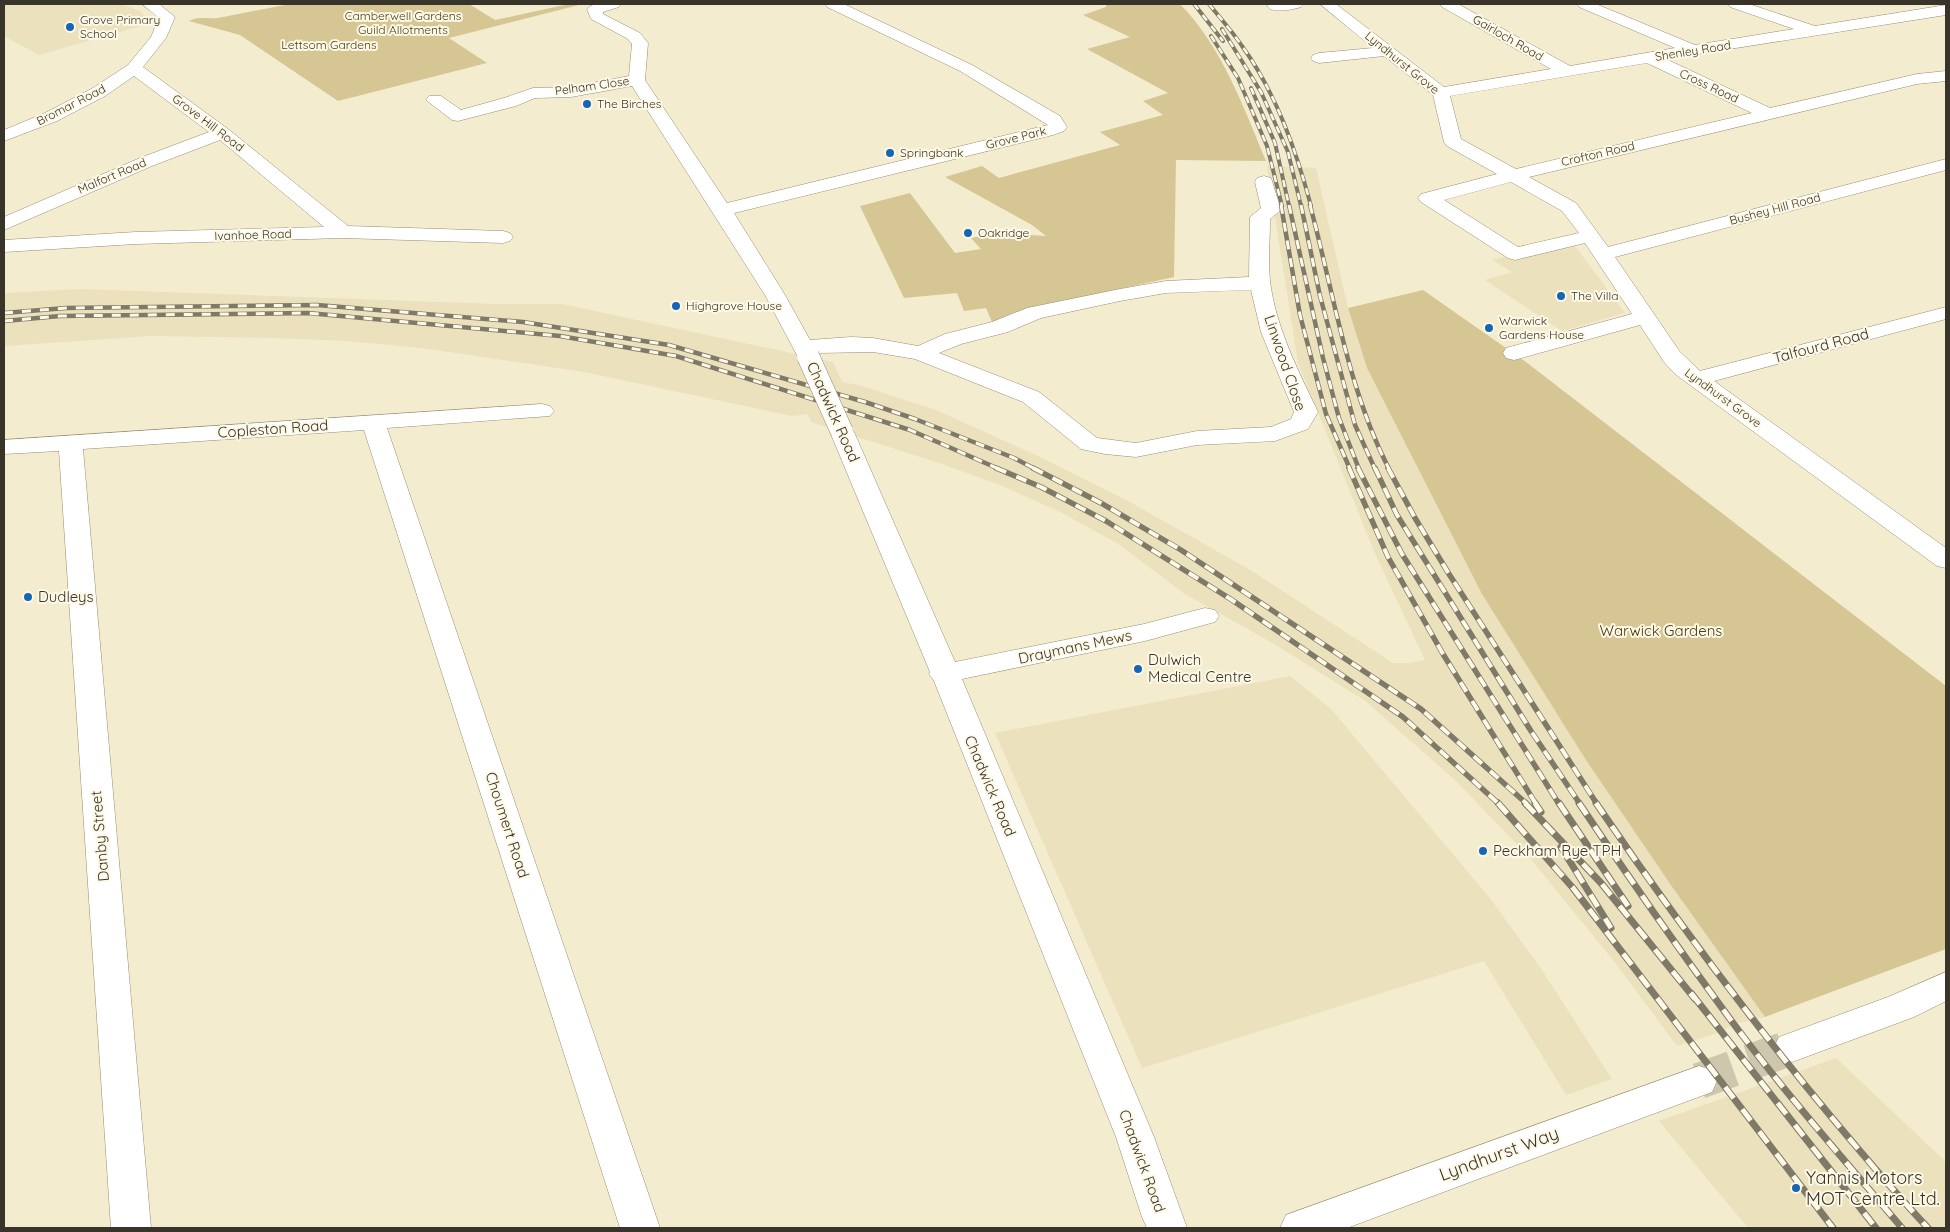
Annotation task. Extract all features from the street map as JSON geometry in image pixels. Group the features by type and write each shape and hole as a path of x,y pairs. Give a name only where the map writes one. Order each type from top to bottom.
{"street":[{"path":"134,68 158,38 167,17 150,4"},
{"path":"614,4 595,9 596,16 634,36 640,43 637,80 775,295 806,352"},
{"name":"Grove Park","path":"722,210 1058,127 1054,120 966,68 832,4"},
{"path":"1275,6 1296,4"},
{"name":"Lyndhurst Grove","path":"1326,4 1351,21 1386,51 1441,93 1453,142 1569,207 1591,236 1672,357 1696,379 1946,560"},
{"name":"Gairloch Road","path":"1448,4 1568,72"},
{"path":"1584,4 1693,50"},
{"path":"1735,4 1814,31"},
{"name":"Shenley Road","path":"1441,93 1693,50 1946,10"},
{"path":"1319,58 1386,51"},
{"name":"Cross Road","path":"1650,58 1768,114"},
{"name":"Grove Hill Road","path":"134,68 222,133 344,232"},
{"name":"Bromar Road","path":"4,136 50,117 92,96 134,68"},
{"name":"Crofton Road","path":"1591,236 1515,254 1428,198 1512,174 1917,79 1946,76"},
{"name":"Pelham Close","path":"435,100 458,116 510,102 533,93 571,92 637,80"},
{"name":"Malfort Road","path":"4,224 146,162 222,133"},
{"name":"Bushey Hill Road","path":"1603,254 1946,164"},
{"name":"Linwood Close","path":"806,352 851,344 873,345 920,353 1031,398 1089,444 1136,450 1197,438 1275,434 1300,424 1306,412 1286,370 1270,322 1260,283 1260,217 1271,210 1264,182"},
{"name":"Ivanhoe Road","path":"4,246 136,238 344,232 503,236"},
{"path":"920,353 953,339 1000,327 1036,313 1120,295 1166,287 1260,283"},
{"name":"Talfourd Road","path":"1696,379 1946,313"},
{"path":"1514,354 1646,317"},
{"name":"Chadwick Road","path":"806,352 905,576 943,674 1135,1137 1167,1228"},
{"name":"Copleston Road","path":"4,447 542,411"},
{"name":"Choumert Road","path":"372,422 640,1228"},
{"name":"Danby Street","path":"70,443 131,1228"},
{"name":"Draymans Mews","path":"943,674 1146,632 1205,616"},
{"path":"1792,1047 1901,1007 1946,986"},
{"name":"Lyndhurst Way","path":"1300,1228 1699,1080"}],"shaded area":[{"name":"Grove Primary School","path":"4,4 120,4 141,11 148,24 39,55 4,36"},
{"path":"1267,166 1316,168 1348,308 1367,368 1404,439 1675,891 1765,1017 1734,1024 1720,1032 1677,1046 1613,960 1530,858 1455,780 1364,700 1269,641 1185,594 1117,543 1060,512 1000,485 939,463 811,422 808,414 792,416 584,372 421,348 348,341 151,336 4,346 4,293 80,289 497,304 562,304 833,362 842,382 859,385 936,410 1038,456 1130,502 1252,571 1393,663 1410,663 1425,660 1376,556 1298,363"},
{"name":"The Villa","path":"1572,242 1625,313 1562,331 1485,280 1512,272 1492,260"},
{"path":"1290,676 1331,709 1489,897 1542,970 1612,1079 1566,1095 1484,961 1142,1068 995,733"},
{"path":"1836,1058 1946,1162 1946,1228 1748,1228 1659,1121"}],"green space":[{"name":"Lettsom Gardens","path":"290,4 469,4 495,20 569,4 583,4 449,38 487,63 338,101 240,35 189,21 199,18 218,18"},
{"path":"1106,4 1180,4 1195,21 1220,58 1240,98 1266,161 1176,160 1174,277 1032,308 992,322 986,308 964,311 957,293 904,298 860,206 910,193 955,253 981,249 971,238 999,233 1046,236 1032,225 945,177 982,166 999,178 1120,145 1100,132 1163,115 1143,101 1168,93 1087,49 1130,37 1083,15 1106,7"},
{"name":"Warwick Gardens","path":"1423,290 1526,362 1946,686 1946,949 1765,1017 1675,891 1586,760 1482,594 1367,368 1348,308"}],"tunnel":[{"path":"1699,1081 1792,1047"}],"railway":[{"path":"1194,4 1223,41"},
{"path":"1209,4 1238,40 1265,83 1292,143 1311,206"},
{"path":"1222,29 1261,92 1288,152 1301,206"},
{"path":"1211,36 1238,78 1267,146 1282,206"},
{"path":"1251,88 1275,143 1289,206"},
{"path":"1281,205 1300,315 1326,414 1350,469"},
{"path":"1289,205 1323,358 1339,418 1359,469"},
{"path":"1301,205 1320,296 1355,425 1375,469"},
{"path":"1310,205 1352,373 1362,406 1389,469"},
{"path":"4,313 66,308 317,305 523,322 669,345 865,402 915,419 1014,458 1035,469"},
{"path":"4,321 60,316 308,313 560,336 676,356 910,430 999,469"},
{"path":"996,468 1041,487 1106,521 1232,600 1403,717 1498,803"},
{"path":"1033,468 1101,503 1181,550 1421,709 1527,804"},
{"path":"1349,468 1388,557 1443,654 1536,804"},
{"path":"1358,468 1402,554 1559,804"},
{"path":"1375,468 1397,515 1531,731 1580,804"},
{"path":"1388,468 1415,518 1449,574 1597,804"},
{"path":"1498,803 1573,888 1833,1228"},
{"path":"1525,803 1601,883 1695,999"},
{"path":"1535,803 1541,812"},
{"path":"1559,803 1628,906"},
{"path":"1579,803 1733,1023 1837,1152 1902,1228"},
{"path":"1596,803 1681,924 1771,1042 1856,1147 1928,1228"},
{"path":"1561,847 1611,928"},
{"path":"1691,993 1876,1228"}],"place":[{"name":"Grove Primary School","path":"70,27"},
{"name":"The Birches","path":"587,104"},
{"name":"Springbank","path":"890,153"},
{"name":"Oakridge","path":"968,233"},
{"name":"The Villa","path":"1561,296"},
{"name":"Highgrove House","path":"676,306"},
{"name":"Warwick Gardens House","path":"1489,328"},
{"name":"Dudleys","path":"28,597"},
{"name":"Dulwich Medical Centre","path":"1138,669"},
{"name":"Peckham Rye TPH","path":"1483,851"},
{"name":"Yannis Motors MOT Centre Ltd.","path":"1796,1188"}],"park label":[{"name":"Camberwell Gardens Guild Allotments","path":"403,23"}]}
